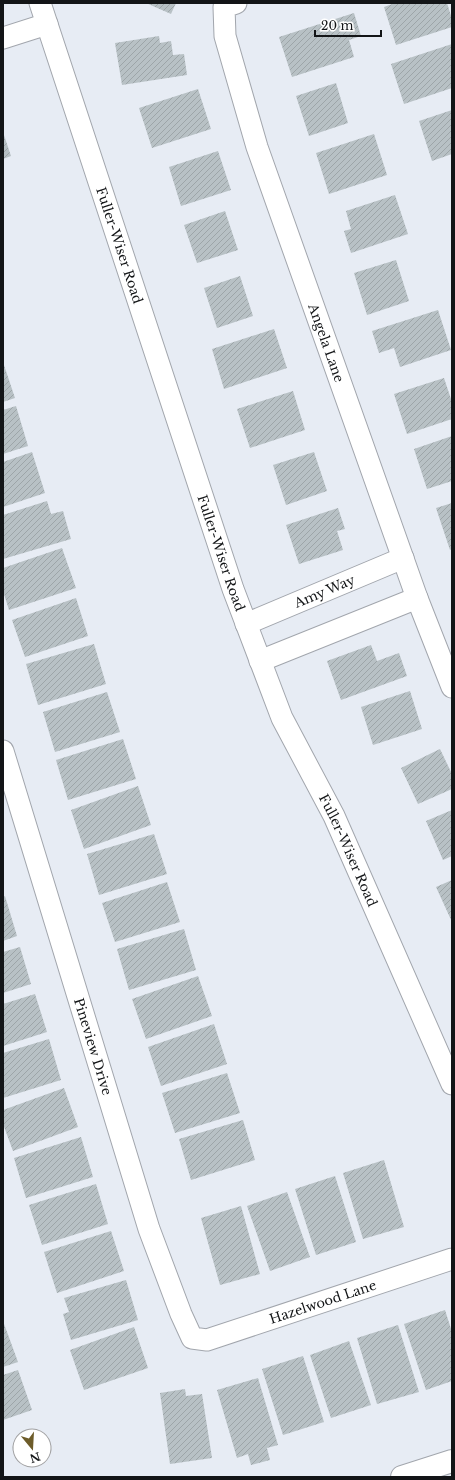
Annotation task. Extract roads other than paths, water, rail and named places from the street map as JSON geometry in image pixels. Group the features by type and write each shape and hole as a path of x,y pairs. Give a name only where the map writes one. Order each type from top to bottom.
{"main road":[{"path":"402,1477 452,1461"}],"street":[{"name":"Fuller-Wiser Road","path":"40,3 233,589 260,661 282,718 334,816 452,1084"},
{"name":"Angela Lane","path":"236,3 224,7 225,36 257,147 417,598 452,687"},
{"path":"3,38 47,24"},
{"name":"Amy Way","path":"246,624 403,558"},
{"path":"260,661 417,598"},
{"name":"Pineview Drive","path":"3,751 150,1229 181,1314 192,1338"},
{"name":"Hazelwood Lane","path":"192,1338 207,1340 452,1259"}]}
